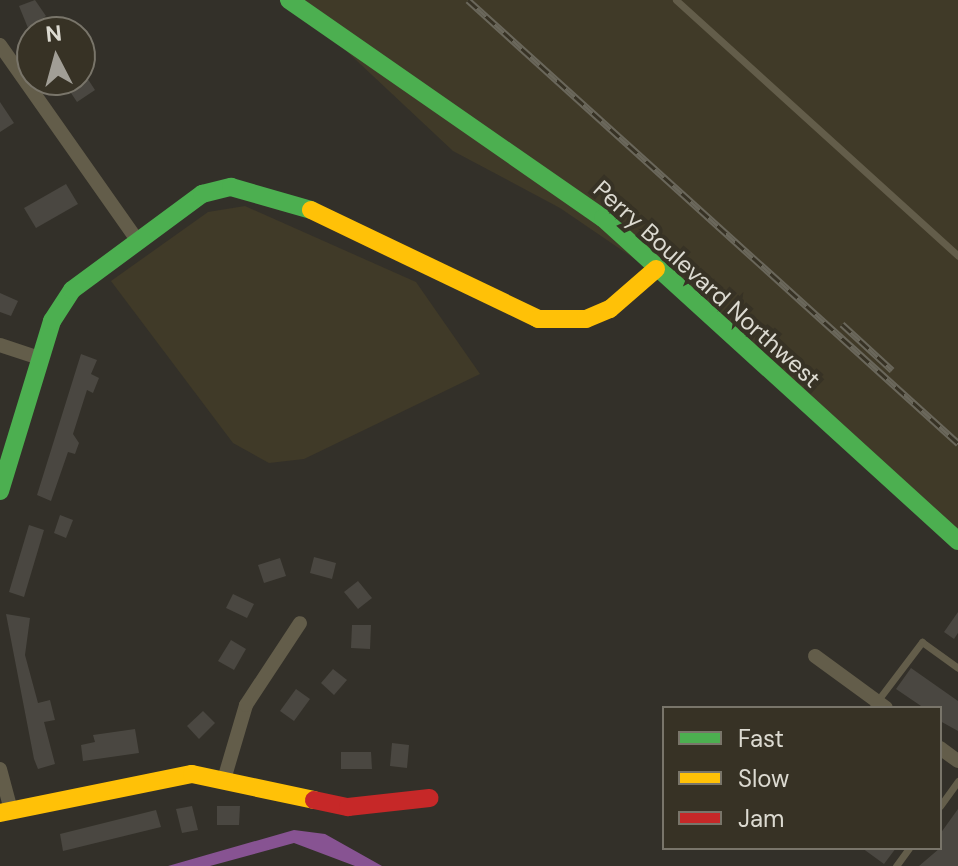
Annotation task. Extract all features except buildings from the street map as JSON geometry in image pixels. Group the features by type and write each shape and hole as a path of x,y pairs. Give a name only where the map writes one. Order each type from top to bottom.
{"street":[{"name":"Perry Boulevard Northwest","path":"289,0 603,218 958,541"},
{"path":"0,45 135,237"},
{"path":"0,491 39,358 72,290 135,237 202,194 260,189 517,311 557,321 610,309 656,269"},
{"path":"0,345 39,358"},
{"path":"225,776 246,705 300,623"},
{"path":"815,656 878,706"},
{"path":"0,769 6,811 155,777 225,776 348,807 430,798"}],"lane":[{"path":"676,0 958,256"},
{"path":"878,706 922,642 958,668"},
{"path":"942,803 958,781"}],"shaded area":[{"path":"292,0 958,0 958,539 670,283 560,208 453,151"},
{"path":"245,206 416,282 480,374 304,459 269,463 233,443 111,281 208,212"},
{"path":"294,830 325,834 382,866 355,866 294,843 210,866 168,866"}],"railway":[{"path":"468,0 958,443"},
{"path":"842,324 892,370"}],"traffic: fast":[{"path":"289,0 603,218 958,541"},
{"path":"0,491 52,321 72,290 202,194 231,187 311,210"}],"traffic: slow":[{"path":"311,210 538,319 586,319 610,309 656,269"},
{"path":"0,813 192,774 314,800"}],"traffic: jam":[{"path":"314,800 348,807 430,798"}]}
